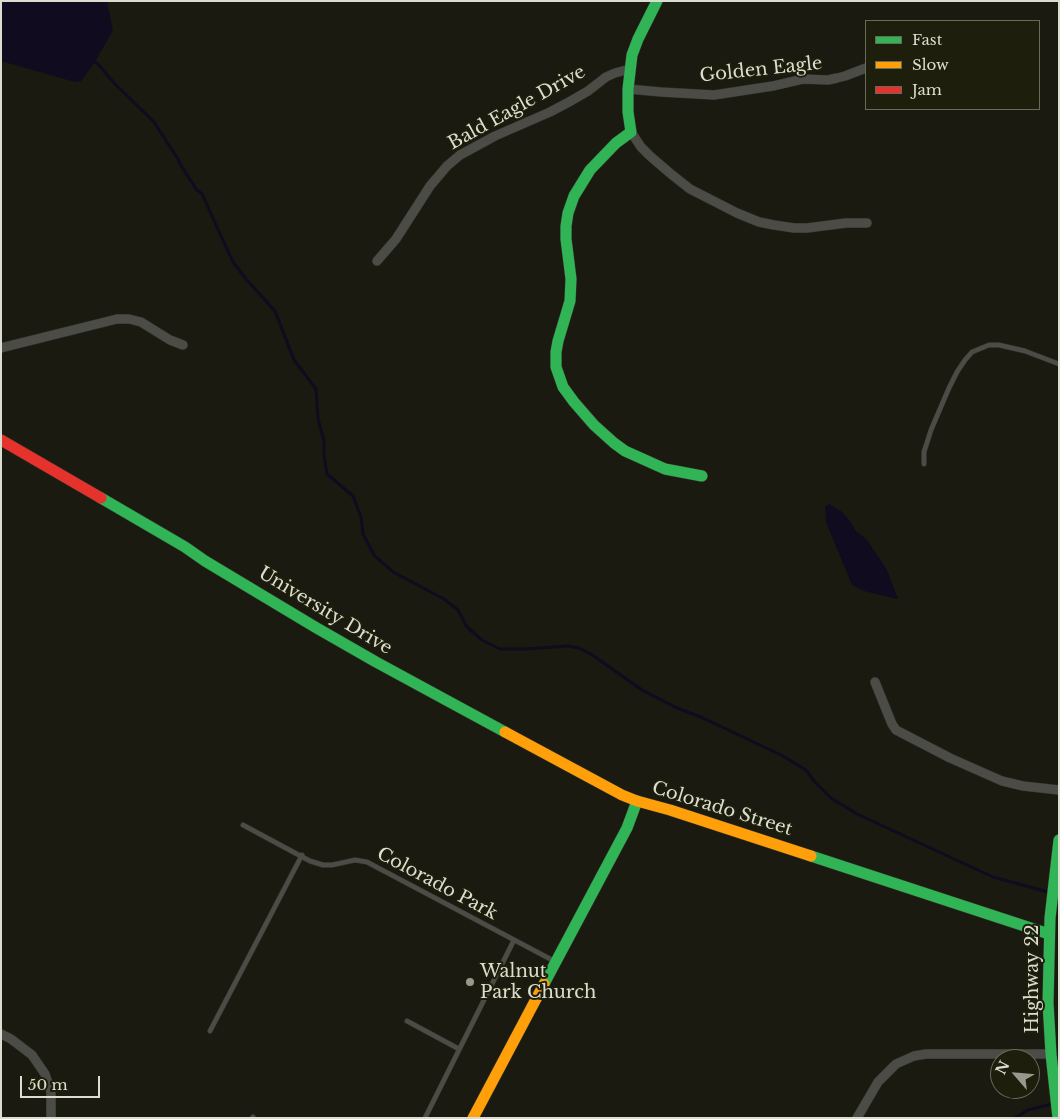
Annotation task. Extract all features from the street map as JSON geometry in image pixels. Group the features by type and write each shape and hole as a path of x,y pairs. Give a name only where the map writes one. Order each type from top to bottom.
{"street":[{"path":"657,1 638,39 632,55 630,69 628,112 631,132 641,147 670,174 690,189 759,222 794,228 867,223"},
{"name":"Golden Eagle","path":"628,89 714,95 773,86 803,79 828,80 865,68"},
{"name":"Bald Eagle Drive","path":"376,262 396,239 430,186 447,166 460,155 495,136 569,102 588,91 606,77 630,69"},
{"path":"631,132 616,143 590,170 574,196 568,212 566,239 571,279 570,300 558,341 556,367 563,387 574,402 594,425 614,443 625,451 665,469 702,476"},
{"path":"1,348 117,319 141,322 170,340 183,344"},
{"name":"University Drive","path":"1,440 185,547 314,627 622,795 637,801"},
{"path":"875,682 896,730 950,758 1002,781 1023,786 1059,790"},
{"name":"Colorado Street","path":"473,1118 626,828 637,801 670,810 1049,934"},
{"name":"Highway 22","path":"1058,1118 1055,1055 1048,1003 1049,934 1055,902 1059,840"},
{"path":"1,1034 32,1054 45,1074 51,1092 50,1118"},
{"path":"857,1118 878,1082 896,1064 914,1056 926,1054 1055,1055"}],"lane":[{"path":"924,464 924,452 931,430 949,388 957,372 972,352 989,345 999,345 1025,351 1059,364"},
{"name":"Colorado Park","path":"243,825 310,861 323,865 355,860 367,862 556,962"},
{"path":"210,1031 302,856"},
{"path":"425,1118 514,940"},
{"path":"407,1021 459,1049"}],"shaded area":[{"path":"1,1 107,1 113,30 95,62 81,81 75,82 1,61"},
{"path":"829,504 842,512 855,530 867,540 887,570 898,599 864,591 852,585 826,522 825,507"}],"waterway":[{"path":"95,62 154,122 196,189 202,194 233,262 275,311 294,360 316,389 318,419 324,441 327,474 353,496 361,517 363,534 374,555 393,572 444,599 458,610 467,627 482,640 500,649 567,646 579,648 591,654 642,690 781,755 806,770 831,798 857,814 993,877 1048,892"},
{"path":"1015,1118 1028,1110 1052,1104"}],"traffic: fast":[{"path":"657,1 632,55 628,89 628,112 631,132 616,143 590,170 574,196 568,213 566,239 571,279 570,301 558,341 556,367 563,387 574,402 594,425 614,443 625,451 665,469 702,476"},
{"path":"101,498 315,627 505,732"},
{"path":"544,984 627,828 637,801"},
{"path":"1058,1118 1048,1003 1050,918 1059,840"},
{"path":"811,856 1049,934"}],"traffic: slow":[{"path":"505,732 622,795 811,856"},
{"path":"473,1118 544,984"}],"traffic: jam":[{"path":"1,440 101,498"}],"place":[{"name":"Walnut Park Church","path":"470,982"}]}
